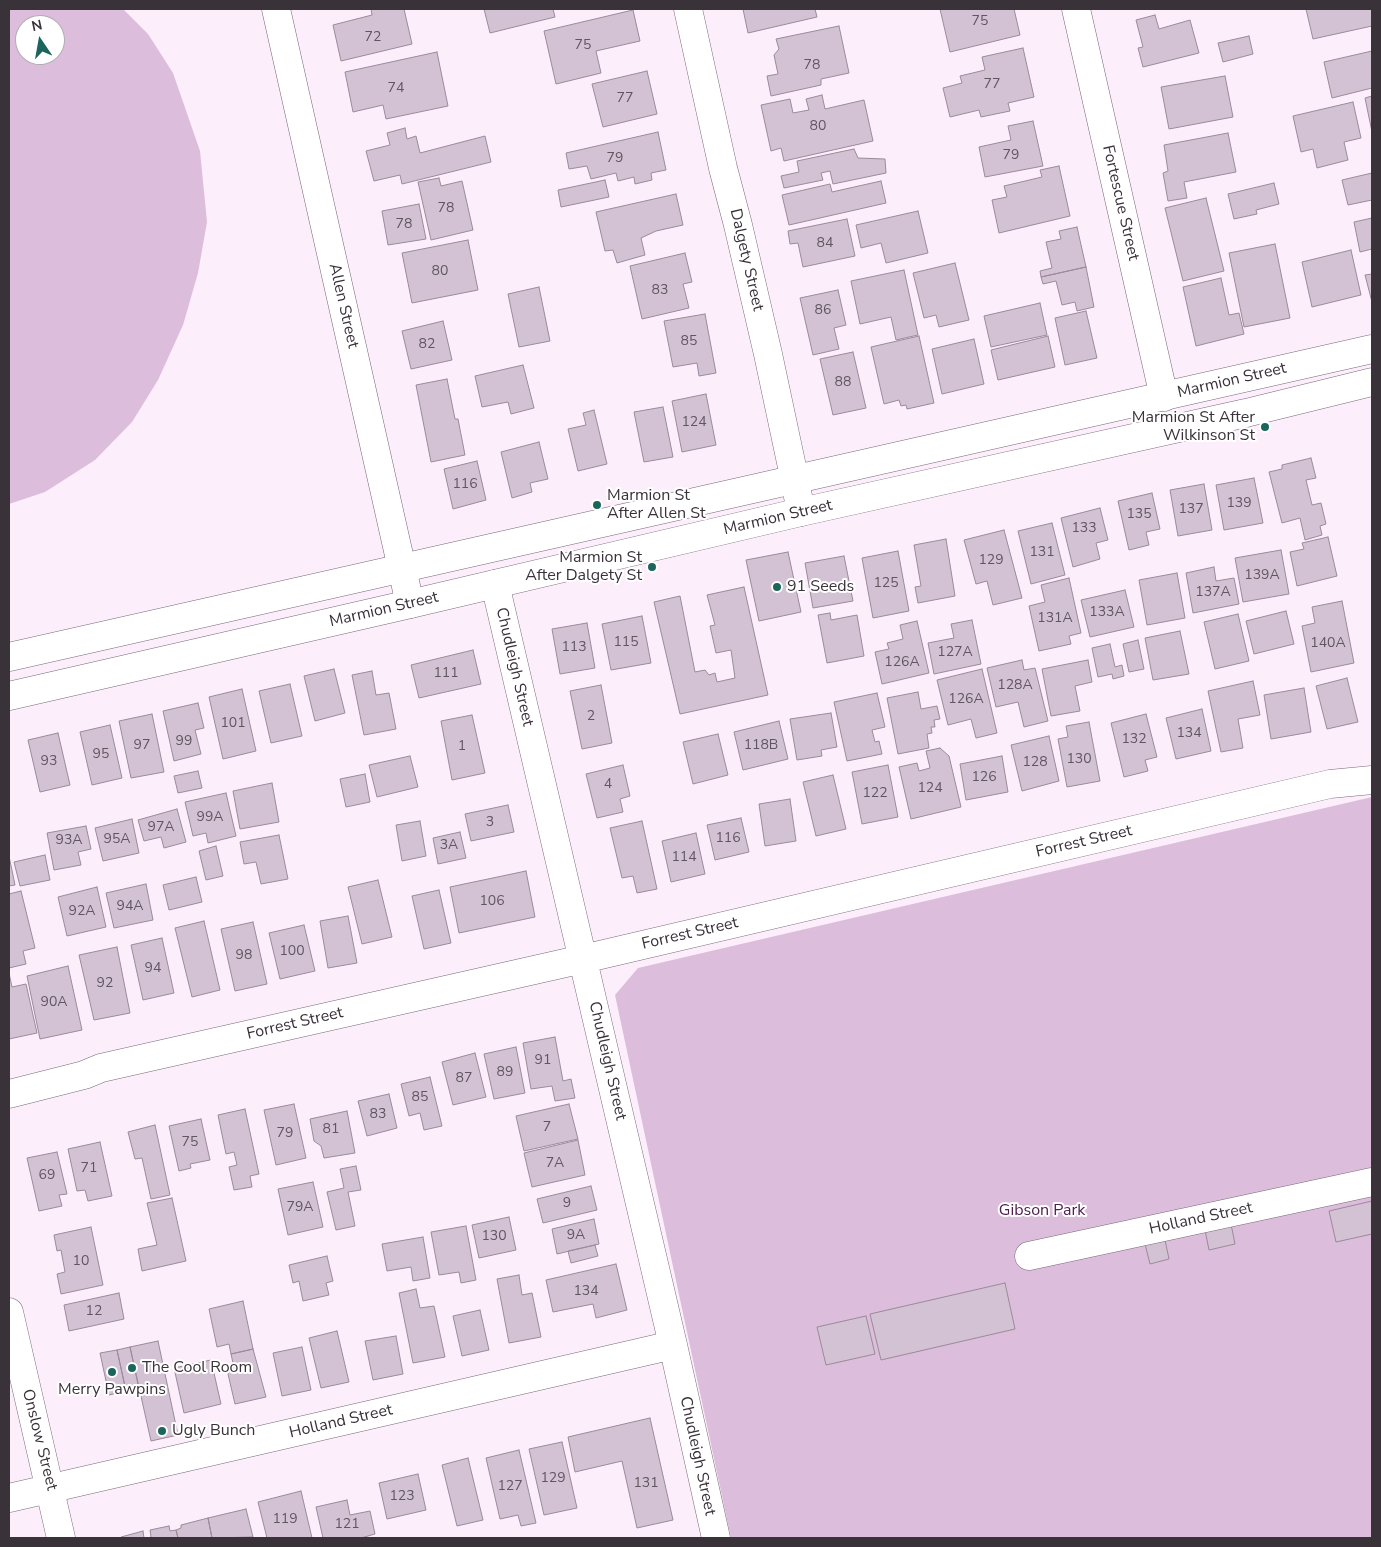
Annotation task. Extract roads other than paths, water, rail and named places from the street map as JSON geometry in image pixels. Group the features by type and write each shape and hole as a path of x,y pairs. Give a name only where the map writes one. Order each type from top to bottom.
{"street":[{"name":"Allen Street","path":"276,9 410,604"},
{"name":"Dalgety Street","path":"688,9 723,168 768,354 801,512"},
{"name":"Fortescue Street","path":"1076,9 1164,397"},
{"name":"Marmion Street","path":"9,657 1164,397 1370,357"},
{"name":"Marmion Street","path":"9,696 801,512 1246,413 1372,382"},
{"name":"Chudleigh Street","path":"495,584 673,1345 716,1538"},
{"name":"Forrest Street","path":"9,1094 84,1075 101,1068 1330,784 1372,780"},
{"name":"Holland Street","path":"1029,1256 1372,1182"},
{"name":"Onslow Street","path":"9,1312 61,1538"},
{"name":"Holland Street","path":"9,1498 673,1345"}],"place":[{"name":"Marmion St After Wilkinson St","path":"1265,427"},
{"name":"Marmion St After Allen St","path":"597,505"},
{"name":"Marmion St After Dalgety St","path":"652,567"},
{"name":"91 Seeds","path":"777,587"},
{"name":"The Cool Room","path":"132,1368"},
{"name":"Merry Pawpins","path":"112,1372"},
{"name":"Ugly Bunch","path":"162,1431"}],"park label":[{"name":"Gibson Park","path":"1042,1211"}]}
